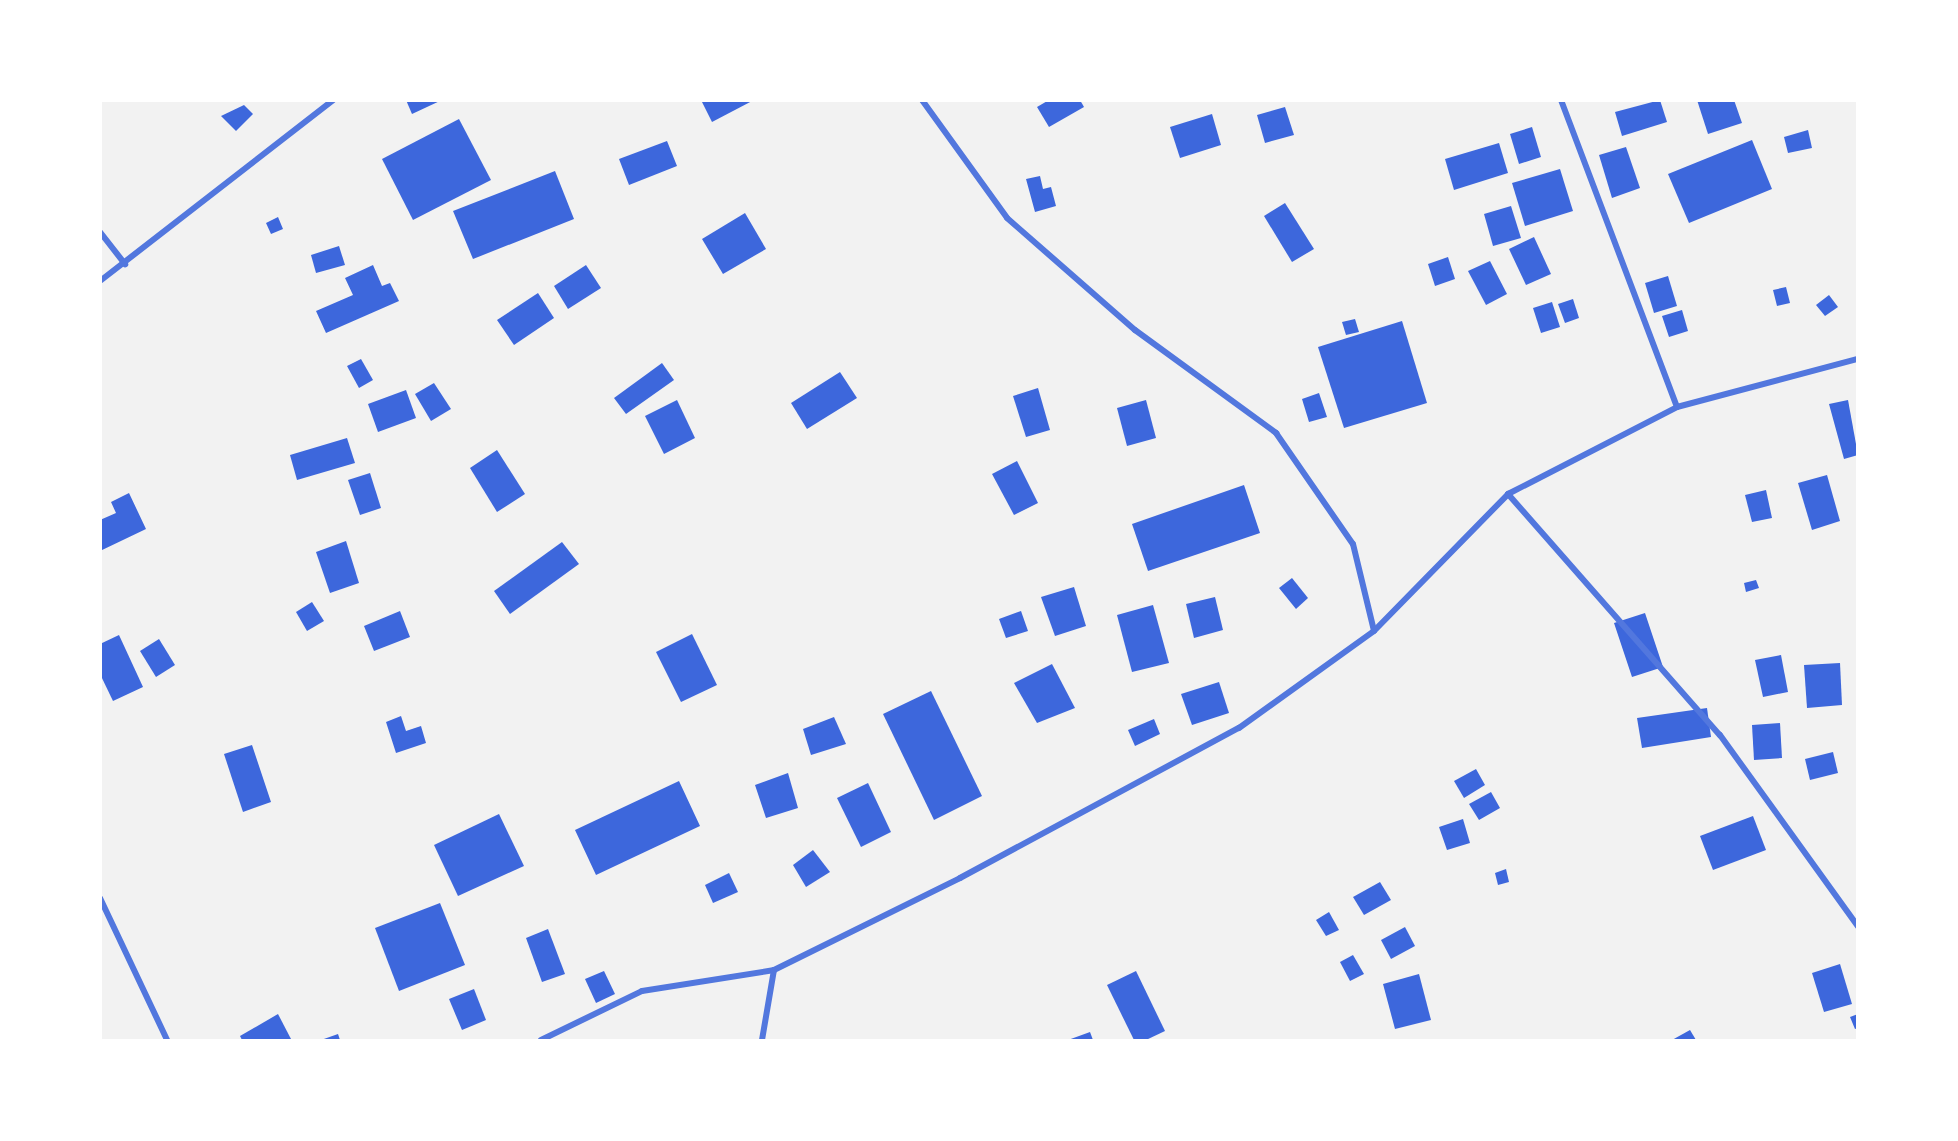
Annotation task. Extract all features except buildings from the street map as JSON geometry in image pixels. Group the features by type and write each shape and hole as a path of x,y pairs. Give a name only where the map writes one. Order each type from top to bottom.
{"street":[{"path":"100,281 125,264 333,100"},
{"path":"921,100 1007,218 1135,330 1276,433 1353,544 1374,631"},
{"path":"1561,100 1677,407"},
{"path":"100,232 125,264"},
{"path":"541,1041 642,991 774,970 960,878 1239,728 1374,631 1508,494 1677,407 1857,359"},
{"path":"1508,494 1720,735 1857,926"},
{"path":"100,898 167,1041"},
{"path":"762,1041 774,970"}]}
